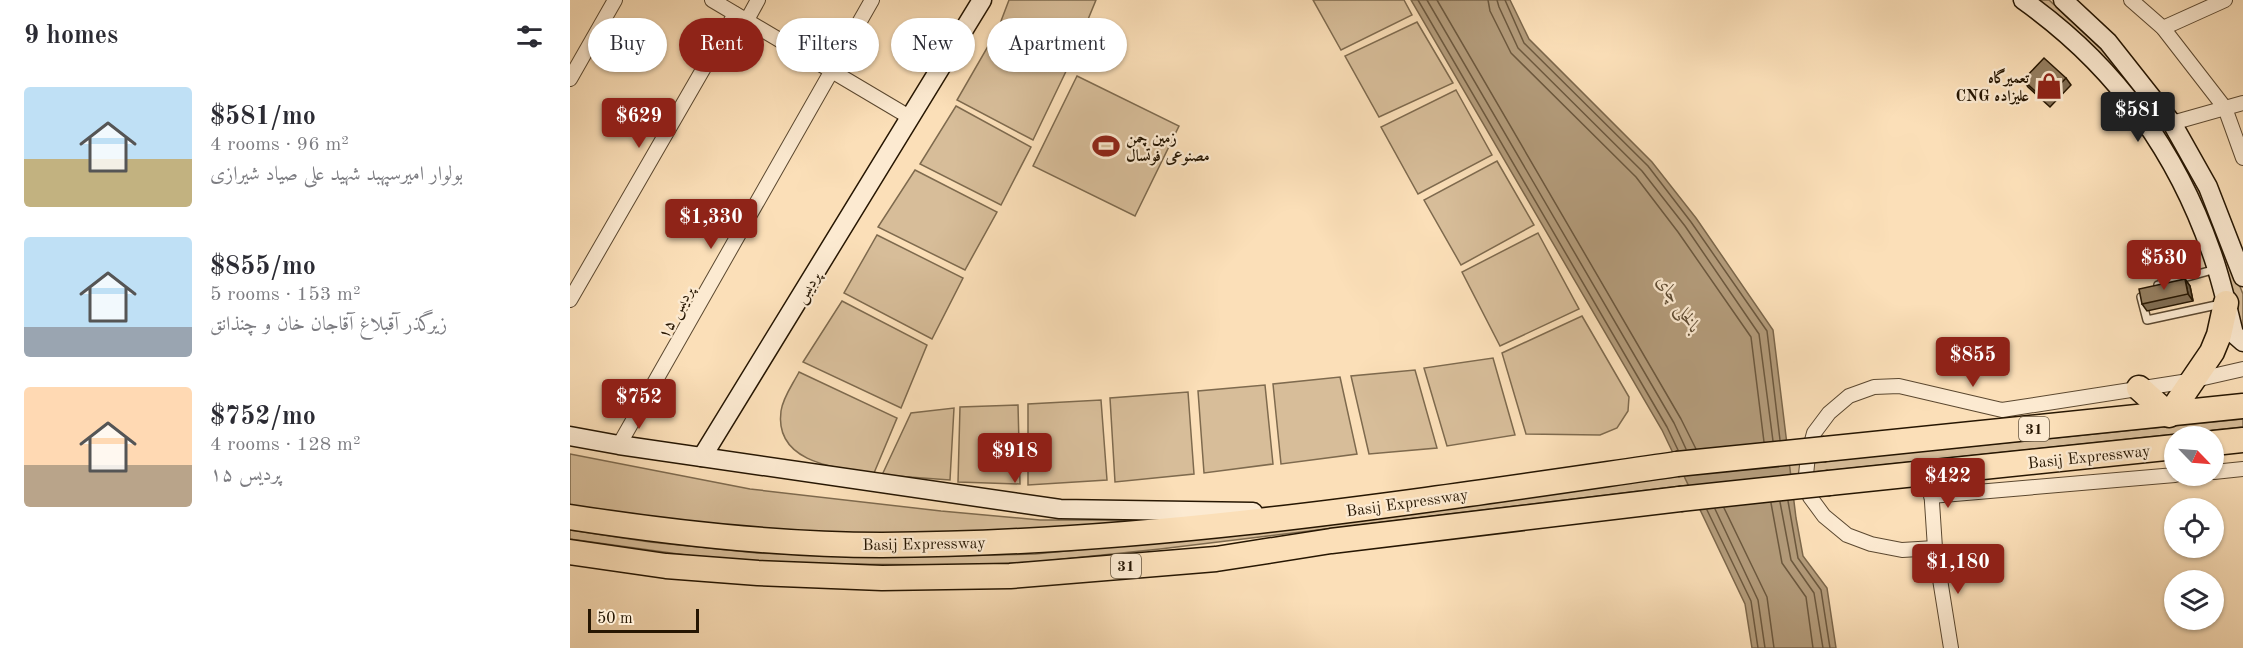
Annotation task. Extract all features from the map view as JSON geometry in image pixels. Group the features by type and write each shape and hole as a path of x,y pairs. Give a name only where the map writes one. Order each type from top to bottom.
{"highway":[{"path":"2139,388 2169,415 2212,352 2219,335 2226,303"},
{"name":"Basij Expressway","path":"570,517 669,532 762,541 880,545 1020,541 1195,528 1328,514 1677,464 2243,406"},
{"path":"2224,442 2243,440"},
{"name":"Basij Expressway","path":"570,552 666,566 758,573 882,578 1010,576 1216,559 1343,539 1829,483 1930,484 2164,449"}],"street":[{"path":"570,79 615,0"},
{"path":"712,0 776,38"},
{"path":"570,300 741,17 758,0"},
{"name":"پردیس ۱۵","path":"861,18 872,0"},
{"name":"پردیس","path":"702,457 982,0"},
{"path":"2023,0 2051,20 2091,57 2124,94 2160,141 2189,197 2216,269 2234,334 2243,342"},
{"path":"2064,0 2108,42 2172,123 2208,186 2243,278"},
{"path":"2131,0 2163,28 2225,108 2243,158"},
{"path":"2163,28 2225,0"},
{"name":"پردیس ۱۵","path":"619,445 830,72"},
{"path":"834,72 911,118"},
{"path":"2172,123 2243,103"},
{"path":"1935,548 1902,550 1871,544 1847,535 1824,516 1810,496 1806,475 1814,433 1829,414 1849,396 1874,387 1899,386 2002,410 2195,380 2243,369"},
{"path":"570,436 1059,508 1328,514"},
{"path":"2224,471 2243,469"},
{"path":"1950,648 1935,548 1930,484 2164,475"}],"lane":[{"path":"2150,287 2216,269"},
{"path":"2139,290 2147,320 2226,303"}],"shaded area":[{"path":"1009,0 1096,0 1089,18 1002,18"},
{"path":"1313,0 1404,0 1412,15 1341,50"},
{"path":"2034,0 2049,0 2106,53 2170,132 2204,199 2243,294 2243,332 2180,167"},
{"path":"1417,22 1453,83 1379,117 1345,56"},
{"path":"987,48 987,72 1066,72 1033,140 957,100"},
{"name":"زمین چمن مصنوعی فوتسال","path":"1077,76 1179,126 1135,216 1033,166"},
{"path":"1456,90 1492,155 1418,194 1381,127"},
{"path":"956,106 1031,147 1001,205 920,164"},
{"path":"1497,161 1534,225 1461,265 1424,200"},
{"path":"915,170 997,212 965,270 878,227"},
{"path":"1538,233 1579,309 1500,346 1462,272"},
{"path":"877,235 963,278 932,339 844,293"},
{"path":"842,301 927,345 901,408 803,362"},
{"path":"1582,316 1629,397 1628,411 1617,428 1600,435 1526,434 1502,353"},
{"path":"1493,358 1515,435 1447,446 1424,368"},
{"path":"1415,370 1437,448 1369,454 1351,376"},
{"path":"799,372 897,418 874,473 843,469 811,460 798,453 788,442 782,429 781,411"},
{"path":"1340,377 1357,454 1281,464 1273,384"},
{"path":"1265,385 1273,464 1204,473 1198,391"},
{"path":"1188,392 1194,474 1115,482 1110,398"},
{"path":"1101,400 1107,480 1028,485 1028,404"},
{"path":"1018,405 1020,484 958,482 960,407"},
{"path":"954,408 950,480 882,475 911,413"},
{"path":"2243,419 2243,427 2224,429 2224,426 2173,426"},
{"path":"2164,427 2164,435 1681,486 1035,562 963,565 756,561 700,557 570,539 570,530 650,542 757,553 901,557 1035,554 1160,542 1714,472"},
{"path":"570,454 750,489 941,511 1040,520 1156,520 1030,532 826,534 747,530 570,506"}],"water":[{"name":"بالخلی چای","path":"1411,0 1510,0 1529,39 1652,162 1696,218 1773,330 1796,518 1803,556 1827,588 1836,648 1752,648 1745,604 1662,430"}],"building":[{"name":"تعمیرگاه CNG علیزاده","path":"2044,58 2066,78 2045,100 2023,80"},
{"path":"2185,279 2188,294 2142,304 2139,289"}],"place":[{"name":"تعمیرگاه CNG علیزاده","path":"2049,86"},
{"name":"زمین چمن مصنوعی فوتسال","path":"1106,146"}]}
